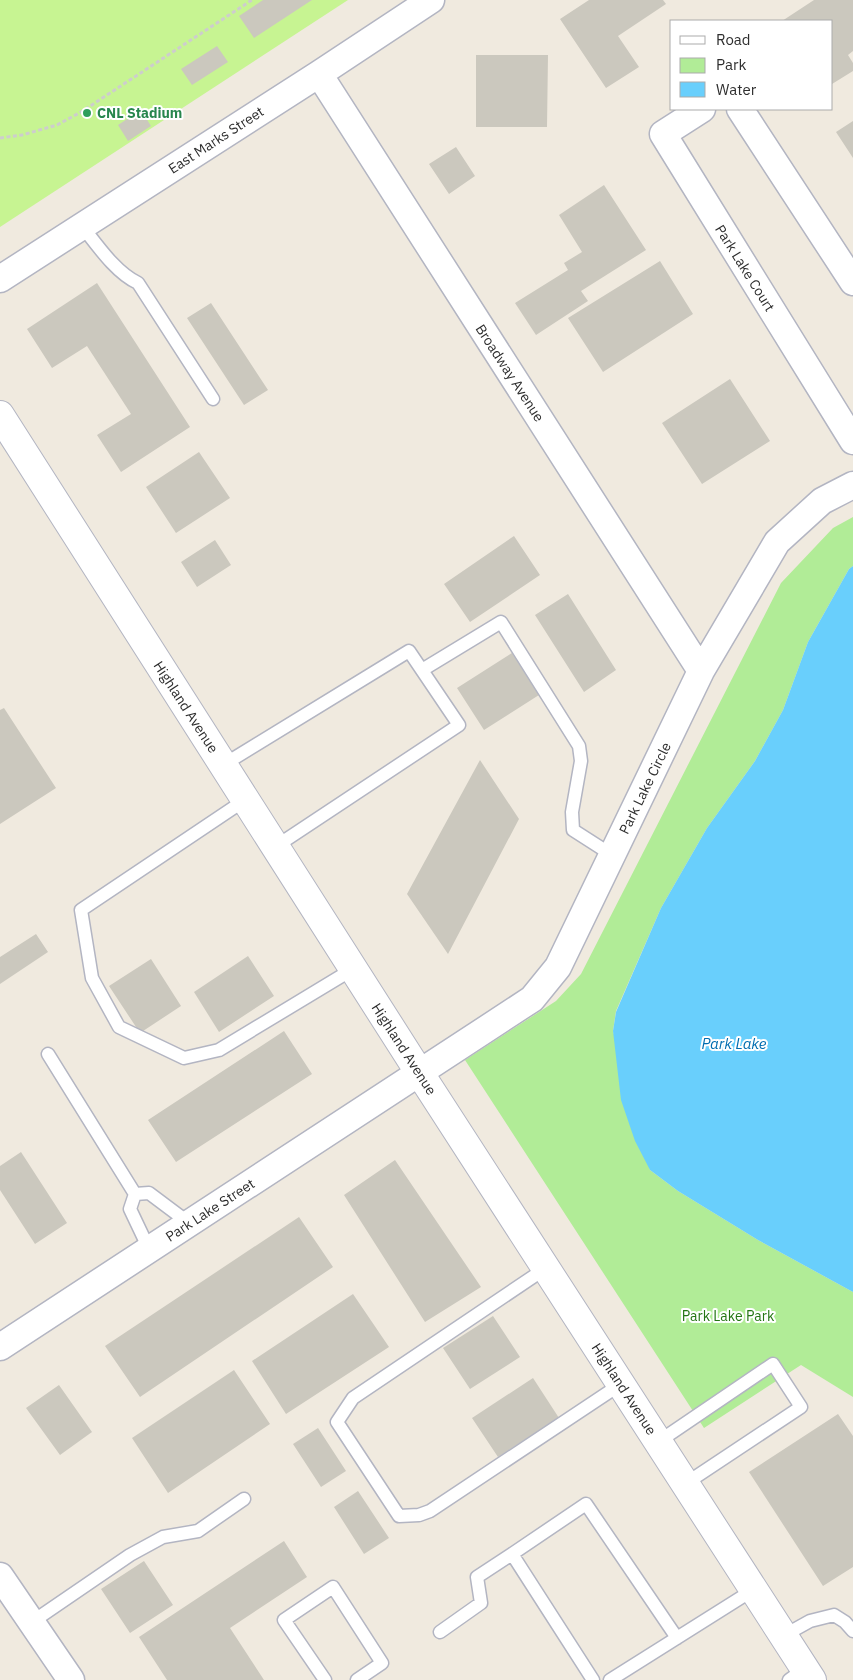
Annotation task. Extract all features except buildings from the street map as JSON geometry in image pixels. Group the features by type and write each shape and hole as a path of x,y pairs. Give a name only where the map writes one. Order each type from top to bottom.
{"street":[{"name":"East Marks Street","path":"0,279 431,0"},
{"name":"Broadway Avenue","path":"319,74 701,671"},
{"name":"Park Lake Court","path":"700,110 662,134 853,441"},
{"path":"741,110 853,282"},
{"name":"Highland Avenue","path":"0,415 419,1072 783,1636 802,1676"},
{"name":"Park Lake Circle","path":"419,1072 532,999 558,967 701,671 777,542 822,501 853,485"},
{"name":"Park Lake Street","path":"0,1347 419,1072"},
{"path":"0,1576 71,1680"}],"lane":[{"path":"82,226 115,265 129,279 138,283 213,399"},
{"path":"422,670 501,622 579,746 581,761 572,812 573,830 612,855"},
{"path":"223,765 409,651 459,726 276,847"},
{"path":"245,800 81,910 92,978 119,1027 184,1058 219,1050 353,969"},
{"path":"48,1054 135,1194"},
{"path":"135,1194 149,1193 189,1223"},
{"path":"135,1194 130,1209 149,1249"},
{"path":"546,1268 353,1398 337,1422 399,1516 418,1515 430,1511 621,1384"},
{"path":"658,1442 773,1364 801,1407 685,1484"},
{"path":"32,1622 130,1555 163,1537 198,1531 244,1499"},
{"path":"440,1632 481,1603 477,1577 586,1504 677,1638"},
{"path":"512,1554 593,1680"},
{"path":"326,1680 284,1620 334,1587 382,1663 357,1680"},
{"path":"610,1680 753,1590"},
{"path":"783,1636 810,1621 834,1615 845,1622 853,1631"}],"path":[{"path":"0,138 57,125 81,112 252,0"}],"green space":[{"name":"CNL Stadium","path":"0,0 348,0 0,227"},
{"name":"Park Lake Park","path":"853,517 853,566 849,569 808,642 783,710 755,761 707,828 661,908 616,1011 613,1031 650,1170 678,1191 758,1240 853,1292 853,1397 801,1365 704,1428 465,1060 556,1001 581,974 781,583 833,528"}],"water":[{"name":"Park Lake","path":"853,566 853,1292 758,1240 678,1191 650,1170 635,1141 621,1100 613,1031 616,1012 661,908 707,828 755,761 783,710 808,642 849,569"}],"place":[{"name":"CNL Stadium","path":"87,113"}]}
